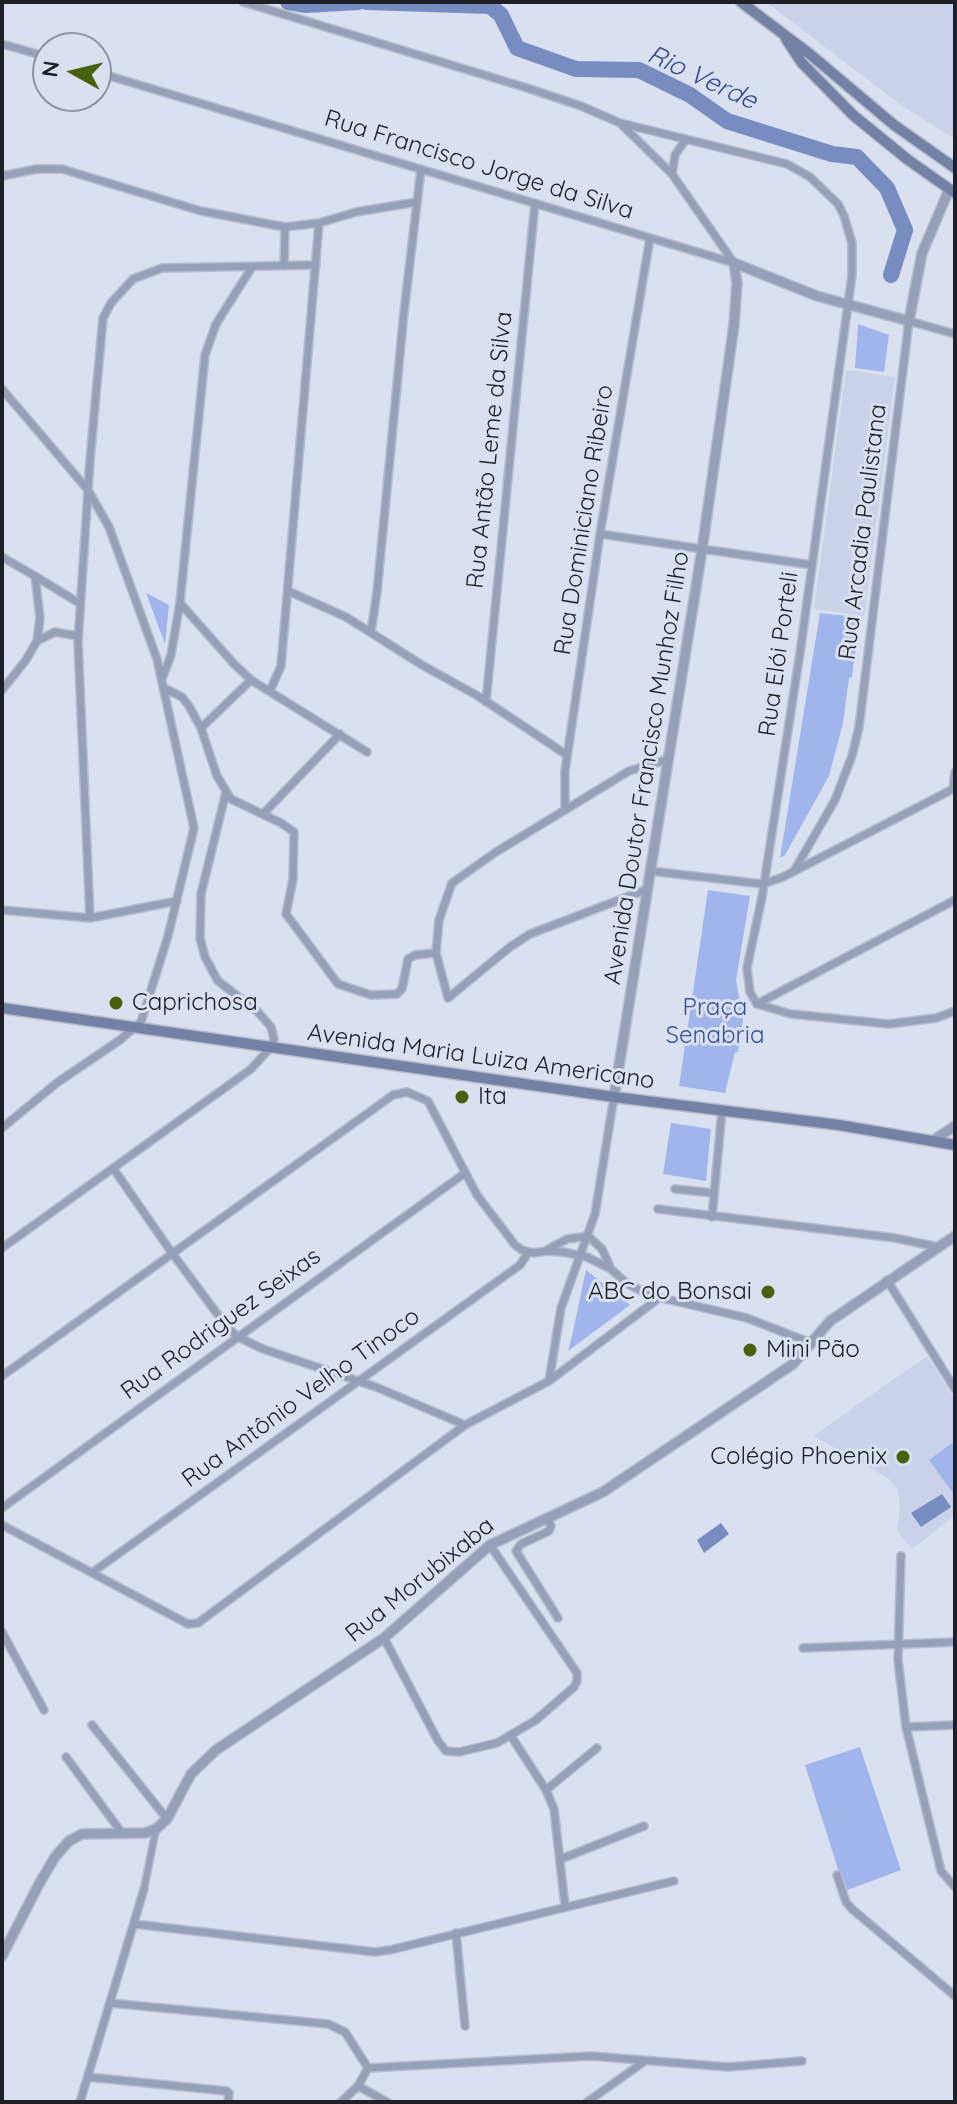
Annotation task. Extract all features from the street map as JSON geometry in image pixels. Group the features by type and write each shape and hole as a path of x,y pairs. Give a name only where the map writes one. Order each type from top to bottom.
{"main road":[{"path":"741,2 811,55 865,102 955,168"},
{"path":"786,39 802,63 853,115 952,191"},
{"path":"853,115 865,102"},
{"name":"Avenida Maria Luiza Americano","path":"2,1008 614,1097 839,1125 953,1144"}],"street":[{"path":"243,2 524,87 620,123 672,174 734,263"},
{"path":"2,44 32,52"},
{"name":"Rua Francisco Jorge da Silva","path":"112,77 734,263 847,306 909,321"},
{"name":"Rua Elói Porteli","path":"620,123 787,164 828,192 844,216 852,243 852,275 812,565 763,884 747,968 750,992 757,1004"},
{"path":"672,174 675,155 686,139"},
{"path":"2,176 37,169 62,169 210,213 285,227 417,202"},
{"path":"371,632 421,169"},
{"name":"Rua Arcadia Paulistana","path":"794,871 835,800 860,725 909,321 922,253 952,191"},
{"name":"Rua Antão Leme da Silva","path":"486,702 535,203"},
{"path":"270,691 281,666 319,223"},
{"path":"284,266 285,227"},
{"name":"Rua Dominiciano Ribeiro","path":"565,809 567,755 600,534 650,238"},
{"name":"Avenida Doutor Francisco Munhoz Filho","path":"549,1381 561,1308 578,1254 588,1236 600,1188 702,550 734,325 737,283 734,263"},
{"path":"90,918 78,636 103,318 111,303 133,279 162,268 316,265"},
{"path":"162,679 171,655 180,602 205,355 216,324 252,267"},
{"path":"909,321 955,334"},
{"path":"2,389 88,490 109,527 162,679 194,828 177,901 141,1022 58,1082 2,1128"},
{"path":"600,534 812,565"},
{"path":"2,557 79,603"},
{"path":"2,690 37,641 39,605 35,576"},
{"path":"288,591 328,608 371,632 567,755"},
{"path":"180,602 251,680 367,752"},
{"path":"37,641 55,632 78,636"},
{"path":"201,728 251,680"},
{"path":"164,688 182,697 189,706 226,792 238,804 294,832 293,879 286,914 338,984 371,995 397,994 402,989 408,959 415,955 436,953"},
{"path":"263,814 340,734"},
{"path":"648,889 530,934 448,998 436,953 442,908 452,883 629,771 669,759"},
{"path":"650,871 763,884 954,788 955,772"},
{"path":"2,1248 251,1069 271,1047 274,1039 271,1027 253,1007 218,981 205,957 200,938 201,894 226,792"},
{"path":"757,1004 955,900"},
{"path":"2,910 90,918 177,901"},
{"path":"757,1004 791,1014 889,1024 936,1018 955,1011"},
{"path":"2,1376 393,1095 407,1092 428,1101 465,1173 496,1222 515,1245 528,1253 578,1254 611,1269 635,1288 659,1298 747,1318 811,1343"},
{"path":"712,1217 722,1110"},
{"path":"932,1141 955,1126"},
{"path":"953,1144 955,1126"},
{"path":"113,1168 172,1253 227,1327 238,1337 465,1425"},
{"name":"Rua Rodriguez Seixas","path":"2,1508 465,1173"},
{"path":"675,1189 714,1193"},
{"path":"658,1209 895,1238 938,1247"},
{"path":"546,1251 567,1239 588,1236 602,1249 611,1269"},
{"name":"Rua Morubixaba","path":"156,1829 167,1819 191,1774 216,1750 384,1638 490,1545 611,1487 793,1364 825,1325 955,1236"},
{"name":"Rua Antônio Velho Tinoco","path":"93,1572 520,1265 528,1253"},
{"path":"887,1280 955,1389"},
{"path":"2,1525 188,1624 198,1623 465,1425 549,1381 659,1298"},
{"path":"547,1517 551,1526 549,1531 521,1544 516,1551 558,1618"},
{"path":"384,1638 442,1748 459,1752 497,1743 545,1712 574,1687 577,1677 490,1545"},
{"path":"901,1556 899,1682 906,1727 941,1871 955,1887"},
{"path":"2,1632 44,1710"},
{"path":"803,1648 955,1642"},
{"path":"92,1725 167,1819"},
{"path":"906,1727 955,1725"},
{"path":"511,1736 546,1790 554,1809 565,1906"},
{"path":"546,1790 597,1748"},
{"path":"66,1757 122,1833"},
{"path":"561,1859 644,1826"},
{"path":"2,1956 39,1884 69,1841 82,1834 145,1833 156,1829"},
{"path":"80,2102 144,1889 156,1829"},
{"path":"837,1875 846,1902 852,1909 955,1996"},
{"path":"134,1924 365,1952 390,1950 674,1881"},
{"path":"456,1933 465,2026"},
{"path":"110,2003 328,2024 345,2032 368,2068"},
{"path":"368,2068 591,2056 728,2067 802,2061"},
{"path":"587,2102 645,2061"},
{"path":"341,2102 358,2086 368,2068"},
{"path":"88,2077 226,2091 228,2100"},
{"path":"358,2086 387,2102"}],"shaded area":[{"path":"766,2 955,2 955,139 901,105"},
{"path":"846,370 895,377 864,616 814,609"},
{"name":"Colégio Phoenix","path":"927,1356 955,1400 955,1515 912,1549 897,1530 900,1507 898,1490 888,1478 813,1436"},
{"path":"942,1494 951,1507 921,1527 911,1513"},
{"path":"721,1523 729,1534 704,1553 697,1540"}],"green space":[{"path":"858,324 889,335 884,372 855,368"},
{"path":"146,593 169,605 165,644"},
{"path":"820,613 855,617 855,622 859,622 852,677 849,678 843,723 829,776 785,855 780,858"},
{"name":"Praça Senabria","path":"708,890 750,896 736,980 743,1020 738,1052 735,1052 725,1093 679,1086"},
{"path":"671,1123 711,1129 706,1181 663,1174"},
{"path":"586,1270 630,1305 568,1351 572,1336"},
{"path":"955,1441 955,1496 929,1460"},
{"path":"860,1747 901,1870 845,1891 805,1765"}],"waterway":[{"name":"Rio Verde","path":"288,2 306,5 358,2"},
{"name":"Rio Verde","path":"366,2 490,6 501,15 517,48 576,69 639,70 690,95 727,121 832,154 857,157 887,188 905,230 891,275"},
{"name":"Rio Verde","path":"490,6 491,2"}],"place":[{"name":"Caprichosa","path":"116,1003"},
{"name":"Ita","path":"462,1097"},
{"name":"ABC do Bonsai","path":"768,1292"},
{"name":"Mini Pão","path":"750,1350"},
{"name":"Colégio Phoenix","path":"903,1457"}]}
